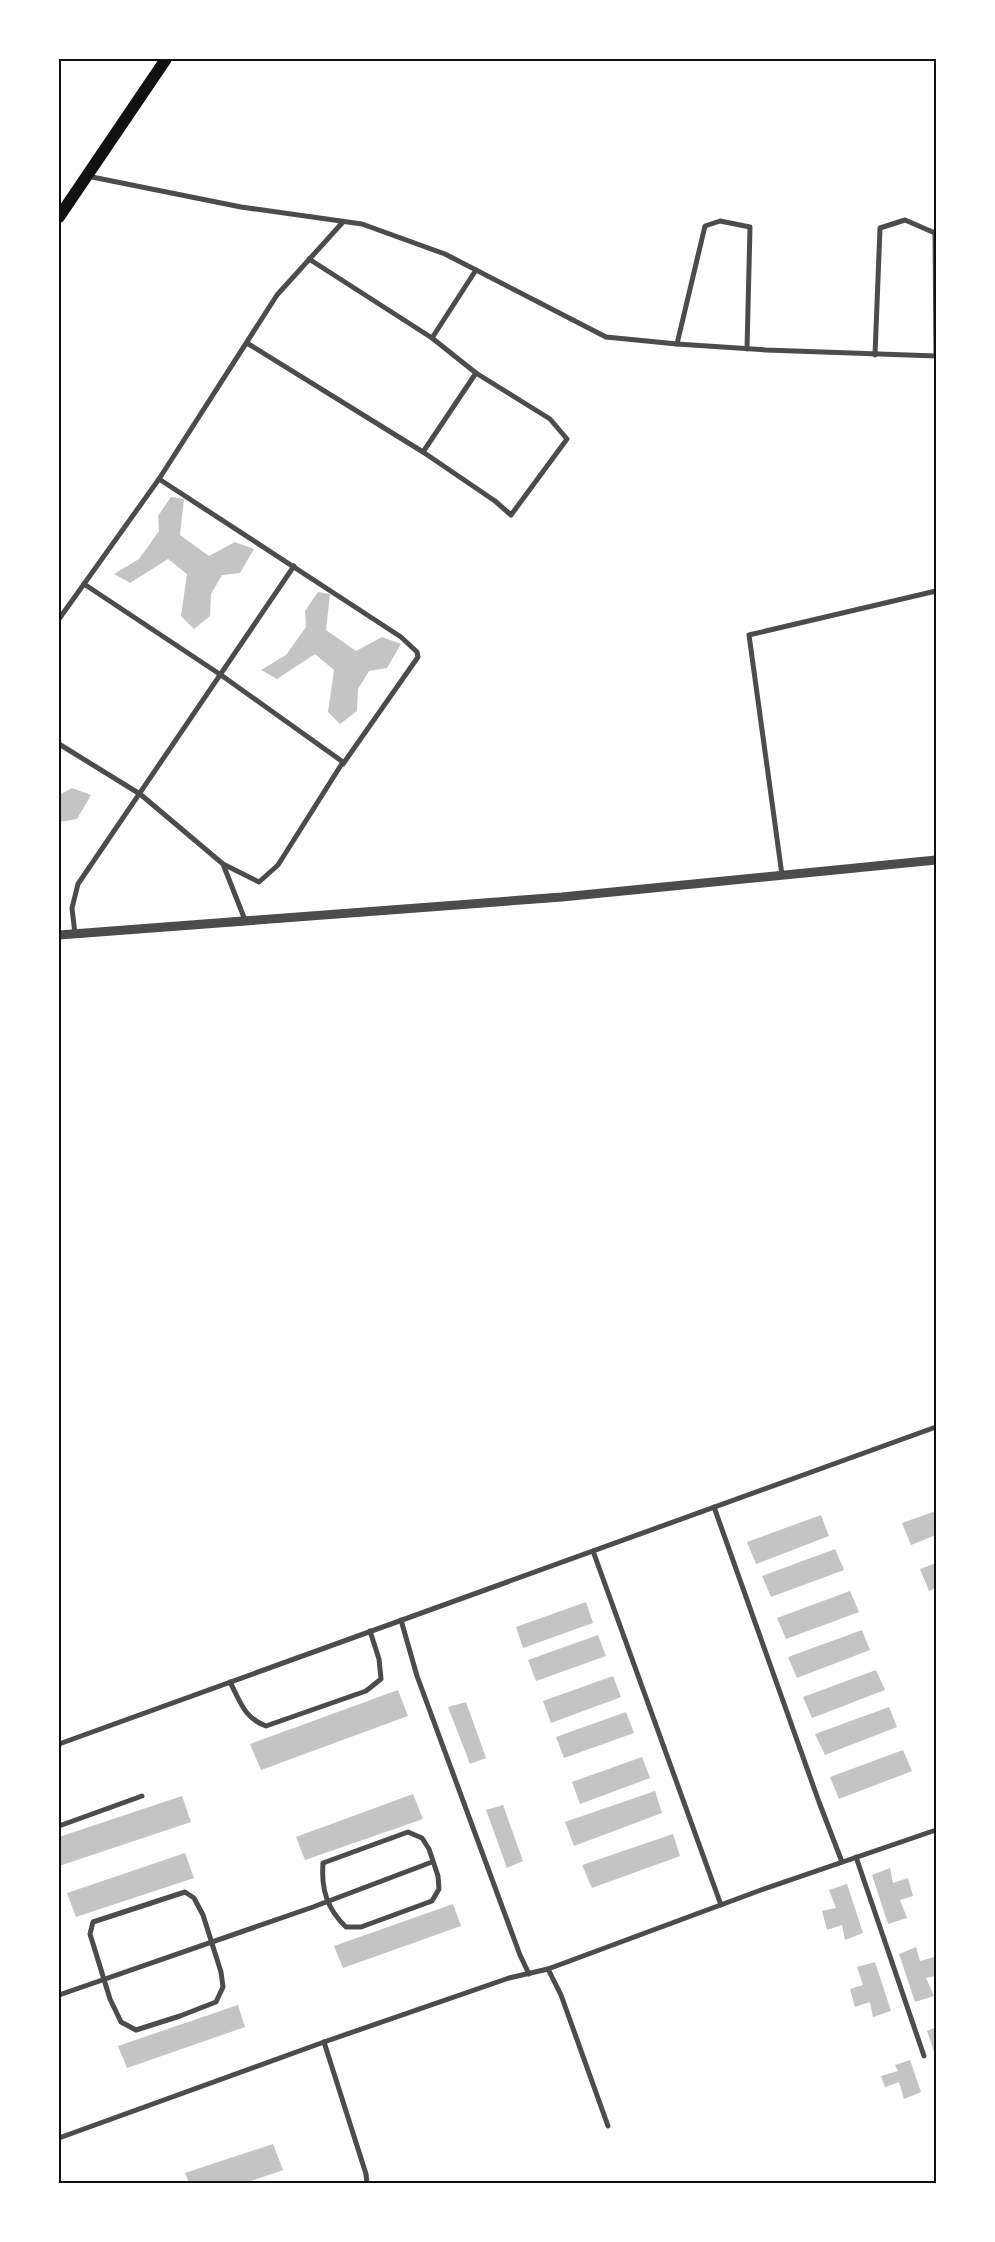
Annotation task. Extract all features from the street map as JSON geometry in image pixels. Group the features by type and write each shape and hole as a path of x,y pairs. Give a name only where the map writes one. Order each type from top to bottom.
{"main road":[{"path":"59,216 166,59"}],"street":[{"path":"87,176 240,207 362,224 446,254 606,336 747,349 875,355 936,356 935,233 905,220 880,228 875,355"},
{"path":"677,344 704,226 720,221 750,227 747,349"},
{"path":"59,619 160,479 277,295 343,222"},
{"path":"248,343 423,452 495,501 511,515 566,439 550,419 476,373 432,338 309,259"},
{"path":"432,338 476,270"},
{"path":"423,452 476,373"},
{"path":"160,479 401,637 417,652 418,657 338,770"},
{"path":"75,934 72,908 78,884 294,566"},
{"path":"59,744 140,794 223,864 259,882 278,865 343,762 221,675 84,584"},
{"path":"782,875 749,635 936,591"},
{"path":"59,935 562,897 936,860"},
{"path":"223,864 245,920"},
{"path":"59,1744 936,1427"},
{"path":"714,1507 815,1793 842,1862"},
{"path":"593,1551 721,1905"},
{"path":"401,1620 421,1686 520,1956 529,1974"},
{"path":"230,1682 244,1710 254,1722 266,1726 366,1691 381,1680 379,1659 370,1631"},
{"path":"59,1826 142,1796"},
{"path":"59,2138 324,2042 509,1978 548,1969 721,1905 936,1830"},
{"path":"408,1832 422,1838 429,1849 438,1876 439,1889 432,1901 361,1927 346,1927 335,1916 328,1901 322,1878 323,1863 408,1832"},
{"path":"856,1858 924,2056"},
{"path":"59,1995 328,1901 432,1862"},
{"path":"185,1892 194,1898 203,1915 221,1972 223,1987 216,2002 136,2030 121,2022 103,1980 90,1934 94,1922 185,1892"},
{"path":"548,1969 561,1995 608,2126"},
{"path":"324,2042 366,2174 367,2183"}],"building":[{"path":"171,497 184,499 180,535 209,556 235,542 254,549 240,573 222,575 211,594 210,616 194,629 181,616 187,574 168,559 130,583 114,574 139,559 159,531 158,516"},
{"path":"318,592 330,594 326,630 356,651 382,637 401,644 387,668 369,671 358,689 357,711 340,724 328,712 334,670 315,654 277,679 261,670 286,655 306,627 305,611"},
{"path":"72,788 91,795 77,819 59,822 59,795"},
{"path":"936,1511 936,1535 911,1545 902,1523"},
{"path":"821,1515 829,1536 756,1564 747,1542"},
{"path":"835,1549 844,1570 771,1597 762,1576"},
{"path":"936,1563 936,1588 929,1591 920,1569"},
{"path":"850,1591 859,1612 786,1639 777,1618"},
{"path":"586,1602 593,1623 523,1648 516,1627"},
{"path":"862,1630 870,1650 797,1678 788,1657"},
{"path":"598,1635 606,1656 536,1681 528,1660"},
{"path":"876,1670 885,1690 812,1718 803,1697"},
{"path":"613,1676 621,1697 551,1723 543,1701"},
{"path":"398,1690 408,1716 261,1770 250,1744"},
{"path":"466,1702 486,1758 470,1764 448,1707"},
{"path":"889,1707 897,1727 825,1755 815,1734"},
{"path":"626,1712 634,1733 564,1758 556,1737"},
{"path":"903,1750 912,1771 839,1799 830,1777"},
{"path":"642,1757 650,1778 580,1804 572,1782"},
{"path":"655,1791 662,1813 574,1846 565,1822"},
{"path":"413,1794 423,1819 305,1860 296,1837"},
{"path":"182,1796 191,1822 59,1866 59,1837"},
{"path":"503,1805 523,1861 507,1868 486,1810"},
{"path":"673,1834 680,1856 592,1888 582,1865"},
{"path":"185,1853 194,1878 76,1917 67,1893"},
{"path":"890,1868 893,1883 908,1878 913,1896 900,1900 907,1918 888,1924 872,1875"},
{"path":"847,1884 863,1933 845,1940 842,1925 827,1930 822,1911 836,1908 829,1890"},
{"path":"453,1904 461,1926 343,1968 334,1946"},
{"path":"916,1947 920,1961 934,1957 936,1976 926,1978 934,1996 915,2002 899,1954"},
{"path":"875,1962 891,2011 873,2017 870,2002 855,2007 850,1989 863,1985 857,1967"},
{"path":"238,2005 245,2027 127,2068 118,2046"},
{"path":"936,2027 936,2057 927,2031"},
{"path":"910,2060 921,2092 904,2099 899,2082 885,2087 881,2076 898,2071 895,2065"},
{"path":"273,2144 283,2170 245,2183 189,2183 185,2173"}]}
